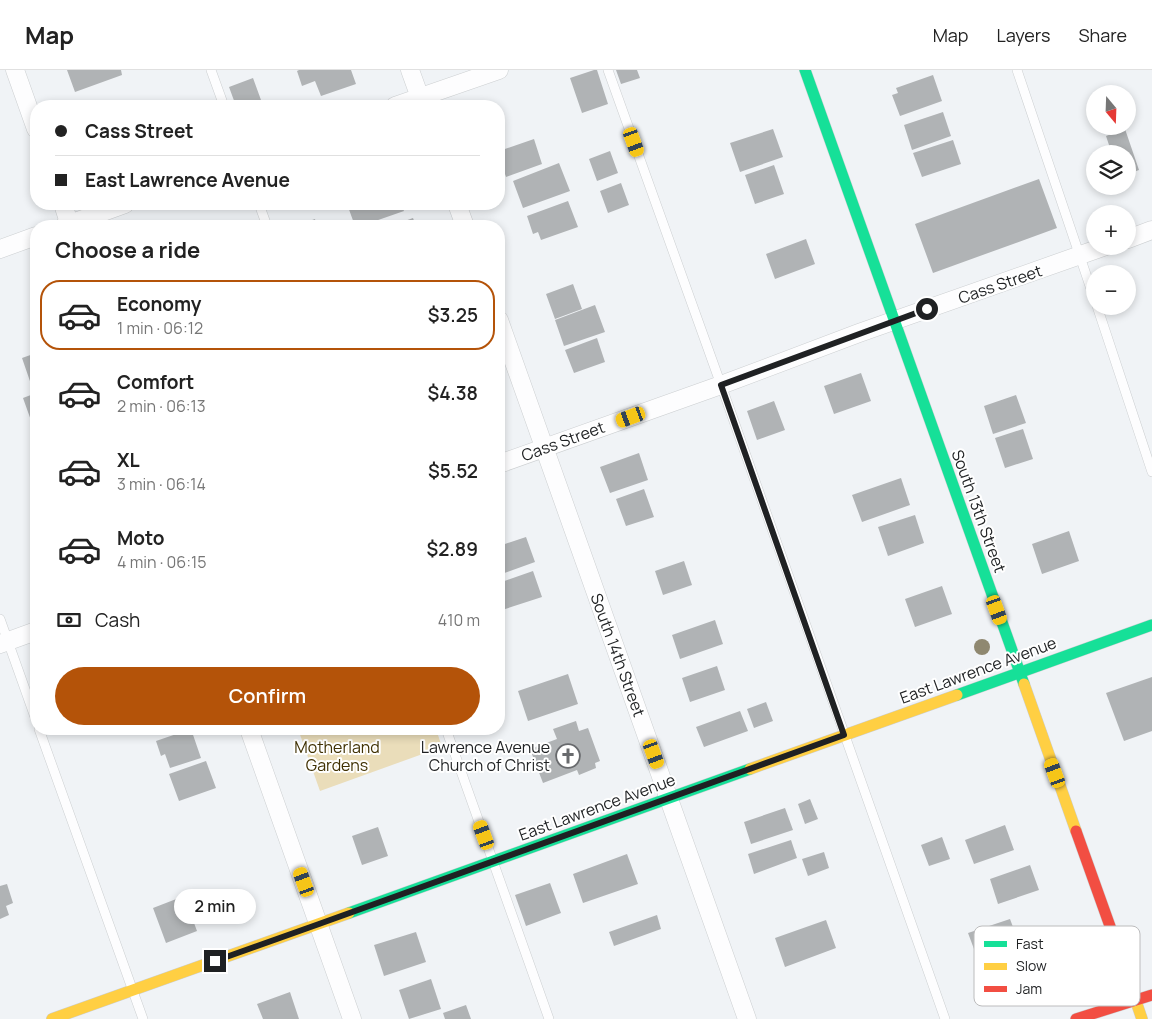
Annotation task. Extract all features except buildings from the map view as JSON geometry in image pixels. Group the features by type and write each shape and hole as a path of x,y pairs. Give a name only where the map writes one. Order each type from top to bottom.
{"street":[{"path":"15,70 30,113"},
{"path":"410,70 420,100"},
{"path":"426,100 499,70"},
{"name":"South 13th Street","path":"805,70 1110,926"},
{"path":"84,220 109,210"},
{"path":"1136,236 1152,230"},
{"path":"0,249 30,238"},
{"name":"Cass Street","path":"505,462 1086,254"},
{"name":"South 14th Street","path":"505,337 747,1019"},
{"name":"East Lawrence Avenue","path":"52,1019 1152,625"},
{"path":"4,642 30,633"},
{"path":"251,735 352,1019"},
{"path":"1140,999 1152,995"},
{"path":"1076,1019 1116,1006"},
{"name":"South 13th Street","path":"1137,1006 1142,1019"}],"lane":[{"path":"210,70 222,100"},
{"path":"608,70 945,1019"},
{"path":"1017,70 1086,274"},
{"path":"1100,315 1152,472"},
{"path":"0,619 4,642 30,705"},
{"path":"41,735 143,1019"},
{"path":"448,735 550,1019"}],"green space":[{"name":"Motherland Gardens","path":"300,735 438,735 442,747 320,791"}],"traffic: fast":[{"path":"805,70 1024,684"},
{"path":"957,695 1152,625"},
{"path":"349,913 750,769"}],"traffic: slow":[{"path":"1024,684 1076,831"},
{"path":"750,769 957,695"},
{"path":"52,1019 349,913"},
{"path":"1138,1006 1142,1019"}],"traffic: jam":[{"path":"1076,831 1110,926"},
{"path":"1140,999 1152,995"},
{"path":"1076,1019 1117,1006"}],"place":[{"name":"Lawrence Avenue Church of Christ","path":"568,756"}],"route":[{"path":"215,961 844,735 721,385 927,309"}]}
